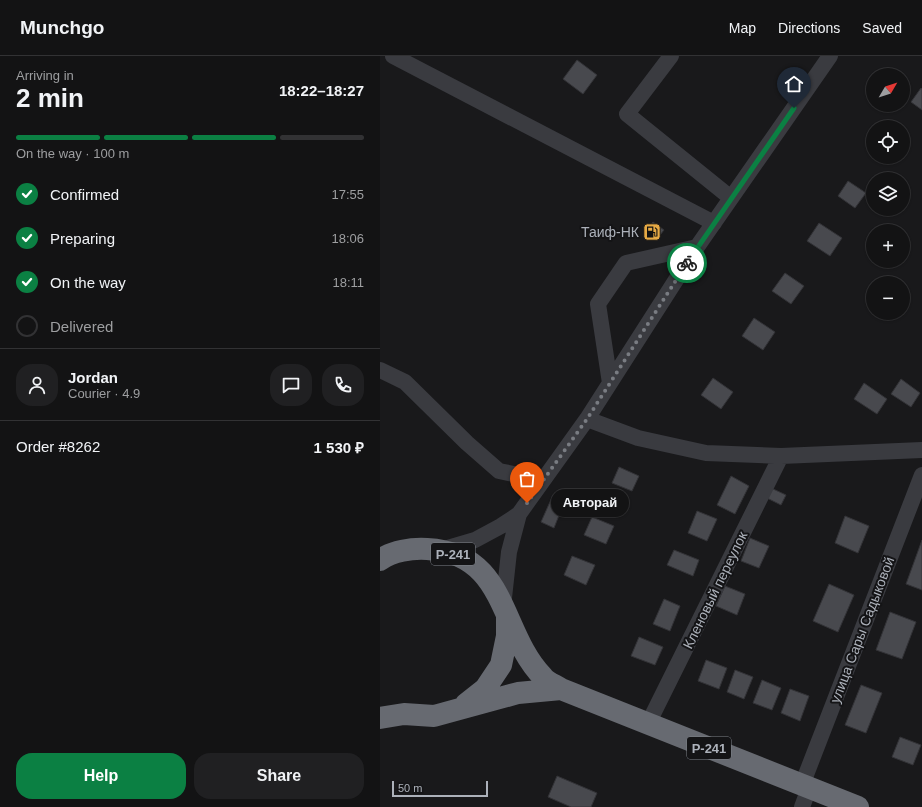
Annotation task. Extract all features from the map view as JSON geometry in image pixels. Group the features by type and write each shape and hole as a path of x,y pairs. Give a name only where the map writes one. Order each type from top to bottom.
{"highway":[{"name":"Р-241","path":"380,560 384,557 412,548 441,550 468,561 481,571 490,581 505,610 507,636 501,665 485,689 462,707"},
{"path":"505,610 525,654 544,678 561,689"},
{"name":"Р-241","path":"380,718 404,714 434,716 462,707 518,693 561,689 648,724 804,793 858,807"},
{"name":"Р-241","path":"380,704 404,714"}],"street":[{"path":"380,63 386,56"},
{"path":"393,56 714,223"},
{"path":"671,56 627,114 731,198"},
{"path":"505,610 508,552 519,514 587,419 697,247 830,56"},
{"path":"610,383 598,304 626,263 697,247"},
{"path":"380,370 405,382 467,443 499,471 543,480"},
{"path":"587,419 638,438 706,453 780,456 922,450"},
{"name":"Кленовый переулок","path":"648,724 780,456"},
{"name":"улица Сары Садыковой","path":"804,793 922,475"},
{"path":"441,550 475,540 519,514"}],"building":[{"path":"577,60 597,75 583,94 563,79"},
{"path":"921,88 922,89 922,110 911,102"},
{"path":"848,181 866,193 855,208 838,196"},
{"path":"653,222 664,230 656,240 645,232"},
{"path":"819,223 842,238 830,256 807,241"},
{"path":"785,273 804,286 791,304 772,291"},
{"path":"754,318 775,332 763,350 742,336"},
{"path":"713,378 733,392 721,409 701,395"},
{"path":"901,379 920,393 911,407 891,394"},
{"path":"864,383 887,399 877,414 854,399"},
{"path":"619,467 639,476 632,491 612,483"},
{"path":"731,476 749,486 735,514 717,505"},
{"path":"771,488 786,495 781,505 767,498"},
{"path":"553,495 565,500 554,528 541,522"},
{"path":"697,511 717,519 707,541 688,533"},
{"path":"845,516 869,526 858,553 835,543"},
{"path":"592,517 614,526 606,544 584,535"},
{"path":"750,538 769,546 759,568 741,561"},
{"path":"922,540 922,590 906,584"},
{"path":"674,550 699,560 693,576 667,565"},
{"path":"572,556 595,565 586,585 564,575"},
{"path":"829,584 854,595 838,632 813,621"},
{"path":"725,586 745,594 737,615 716,606"},
{"path":"664,599 680,606 670,631 653,624"},
{"path":"890,612 916,622 902,659 876,650"},
{"path":"639,637 663,647 655,665 631,656"},
{"path":"706,660 727,668 719,689 698,681"},
{"path":"735,670 753,677 744,699 727,692"},
{"path":"762,680 781,688 772,710 753,703"},
{"path":"861,685 882,693 866,733 845,725"},
{"path":"790,689 809,696 800,721 781,713"},
{"path":"900,737 921,745 913,765 892,757"},
{"path":"557,776 597,793 591,807 571,807 548,797"}],"way so far":[{"path":"527,503 587,419 687,263"}],"place":[{"name":"Таиф-НК","path":"652,232"},
{"name":"Авторай","path":"527,503"}],"route":[{"path":"687,263 794,108"}]}
